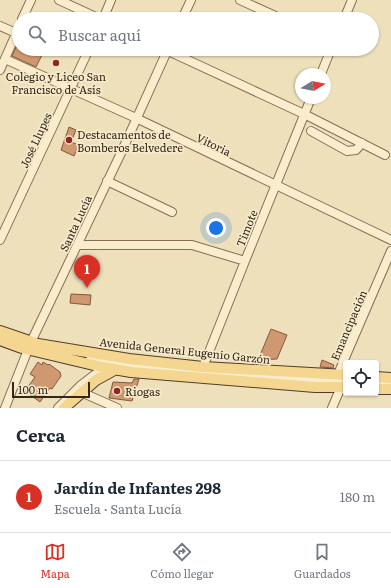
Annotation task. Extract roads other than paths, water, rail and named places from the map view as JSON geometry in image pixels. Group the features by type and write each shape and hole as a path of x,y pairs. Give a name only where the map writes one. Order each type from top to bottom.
{"main road":[{"name":"Avenida General Eugenio Garzón","path":"0,330 30,346 85,363 99,369 116,369 315,386 343,381"},
{"name":"Avenida General Eugenio Garzón","path":"0,340 30,346 118,358 343,381"},
{"path":"64,408 96,380 116,369"},
{"path":"379,377 391,378"},
{"path":"379,389 391,389"}],"street":[{"path":"25,12 31,0"},
{"path":"59,0 86,12"},
{"path":"105,12 111,0"},
{"path":"185,12 191,0"},
{"path":"240,0 267,12"},
{"path":"347,12 352,0"},
{"path":"0,26 12,29"},
{"path":"0,70 12,43"},
{"name":"José Llupes","path":"0,240 86,56"},
{"name":"Santa Lucía","path":"5,408 30,346 78,245 106,181 121,153 164,56"},
{"path":"180,56 304,114 385,155"},
{"path":"324,68 329,56"},
{"name":"Vitoria","path":"5,59 136,118 275,186 391,240"},
{"name":"Timote","path":"204,367 244,261 308,104"},
{"path":"311,131 347,151 356,150 362,143"},
{"path":"106,181 172,212"},
{"path":"78,245 192,245 244,261"},
{"name":"Emancipación","path":"351,360 391,251"},
{"name":"Avenida General Eugenio Garzón","path":"0,335 30,346 96,361 137,364 140,367"},
{"path":"52,408 87,374 88,370 85,363"},
{"name":"Avenida General Eugenio Garzón","path":"99,369 112,365 249,376 343,381"},
{"path":"58,408 99,369"},
{"name":"Emancipación","path":"332,408 343,381"},
{"path":"379,383 391,384"},
{"path":"81,392 116,408"}],"place":[{"name":"Colegio y Liceo San Francisco de Asís","path":"56,63"},
{"name":"Destacamentos de Bomberos Belvedere","path":"69,140"},
{"name":"Jardín de Infantes 298","path":"87,288"},
{"name":"Riogas","path":"117,391"}]}
